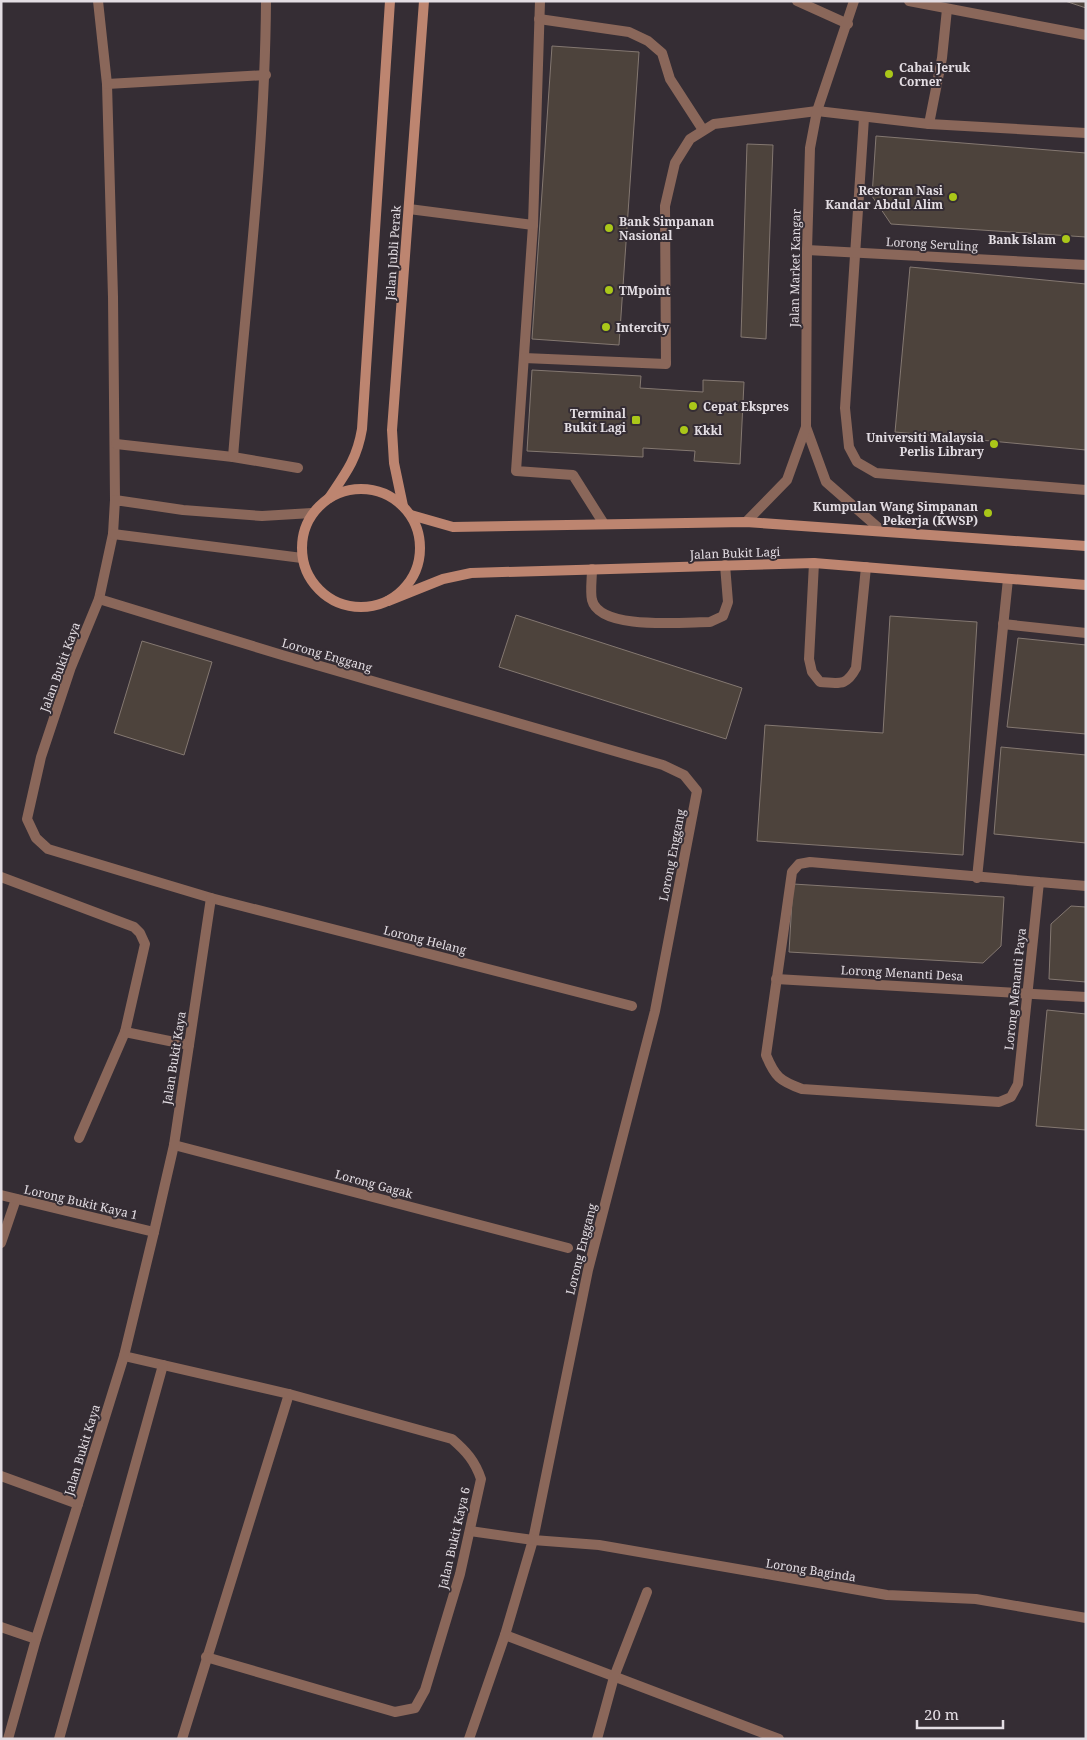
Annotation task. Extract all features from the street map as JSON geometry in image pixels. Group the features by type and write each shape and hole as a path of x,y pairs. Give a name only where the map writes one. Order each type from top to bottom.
{"street":[{"name":"Jalan Bukit Kaya","path":"8,1739 36,1639 124,1356 154,1232 174,1145 211,898 48,849 36,838 30,829 27,819 41,757 71,667 99,599 113,534 116,444 106,84 98,1"},
{"path":"233,457 266,75 266,1"},
{"name":"Jalan Jubli Perak","path":"329,498 350,469 359,451 362,429 390,1"},
{"name":"Jalan Jubli Perak","path":"403,506 394,463 392,430 424,1"},
{"path":"540,1 533,225 516,471 574,475 604,524"},
{"path":"797,1 848,24"},
{"name":"Jalan Market Kangar","path":"746,522 787,480 806,427 807,250 810,148 817,111 848,24 854,1"},
{"path":"909,1 1086,36"},
{"path":"929,124 942,58 947,9"},
{"path":"538,19 629,32 648,41 662,53 670,79 703,130"},
{"path":"106,84 266,75"},
{"path":"524,358 666,364 666,206 675,163 690,139 714,124 817,111 864,118 929,124 1086,133"},
{"path":"864,118 846,408 849,447 856,462 876,473 1086,490"},
{"path":"408,210 533,225"},
{"name":"Lorong Seruling","path":"807,250 1086,266"},
{"path":"806,427 826,482 882,531"},
{"path":"116,444 233,457 298,468"},
{"path":"367,489 387,494 403,506 411,515 419,533 421,554 416,573 404,589 388,601 371,606 352,607 335,601 320,590 309,576 302,558 303,535 312,513 329,498 347,490 367,489"},
{"path":"115,500 183,510 262,516 312,513"},
{"path":"411,515 453,527 746,522 1086,546"},
{"path":"113,534 302,558"},
{"path":"814,563 809,659 812,672 820,682 842,683 850,679 856,668 866,567"},
{"name":"Jalan Bukit Lagi","path":"388,601 443,579 471,573 725,565 814,563 1086,585"},
{"path":"592,570 592,601 600,613 620,622 710,622 723,616 728,602 725,565"},
{"path":"977,878 1008,578"},
{"name":"Lorong Enggang","path":"99,599 282,655 663,766 684,775 697,791 655,1011 588,1270 533,1540 505,1635 469,1739"},
{"path":"1003,624 1086,633"},
{"path":"776,979 792,872 799,864 810,862 1086,886"},
{"path":"1,878 134,927 140,933 145,944 125,1032 79,1138"},
{"name":"Lorong Menanti Paya","path":"776,979 766,1055 772,1070 783,1082 802,1088 999,1102 1011,1097 1018,1084 1039,882"},
{"name":"Lorong Helang","path":"211,898 632,1006"},
{"name":"Lorong Menanti Desa","path":"776,979 1086,997"},
{"path":"125,1032 189,1045"},
{"name":"Lorong Gagak","path":"174,1145 568,1248"},
{"name":"Lorong Bukit Kaya 1","path":"1,1195 154,1232"},
{"path":"1,1243 16,1199"},
{"name":"Jalan Bukit Kaya 6","path":"124,1356 289,1394 452,1439 471,1457 481,1479 460,1574 427,1681 415,1708 395,1712 206,1657"},
{"path":"59,1739 163,1365"},
{"path":"182,1739 289,1394"},
{"path":"1,1476 78,1504"},
{"name":"Lorong Baginda","path":"470,1531 533,1540 599,1545 887,1595 976,1599 1086,1618"},
{"path":"597,1739 614,1676 647,1592"},
{"path":"1,1627 36,1639"},
{"path":"505,1635 779,1739"}],"building":[{"path":"1065,1 1086,1 1086,8"},
{"path":"552,46 639,52 619,345 532,339"},
{"path":"876,136 1086,153 1086,237 891,224 872,196"},
{"path":"747,144 773,145 766,339 741,337"},
{"path":"910,267 1086,284 1086,450 895,432"},
{"name":"Terminal Bukit Lagi","path":"532,370 641,376 640,388 703,392 703,380 744,382 740,464 694,461 695,451 643,448 643,457 527,451"},
{"path":"516,615 742,688 726,739 499,667"},
{"path":"890,616 977,622 963,855 757,841 765,725 883,733"},
{"path":"1018,638 1086,645 1086,734 1007,727"},
{"path":"142,641 212,662 184,755 114,733"},
{"path":"1001,747 1086,755 1086,843 994,834"},
{"path":"793,884 1004,897 1001,946 983,963 789,952"},
{"path":"1071,906 1086,907 1086,982 1049,979 1051,924"},
{"path":"1047,1010 1086,1014 1086,1130 1036,1126"}],"place":[{"name":"Cabai Jeruk Corner","path":"889,74"},
{"name":"Restoran Nasi Kandar Abdul Alim","path":"953,197"},
{"name":"Bank Simpanan Nasional","path":"609,228"},
{"name":"Bank Islam","path":"1066,239"},
{"name":"TMpoint","path":"609,290"},
{"name":"Intercity","path":"606,327"},
{"name":"Cepat Ekspres","path":"693,406"},
{"name":"Terminal Bukit Lagi","path":"636,420"},
{"name":"Kkkl","path":"684,430"},
{"name":"Universiti Malaysia Perlis Library","path":"994,444"},
{"name":"Kumpulan Wang Simpanan Pekerja (KWSP)","path":"988,513"}]}
